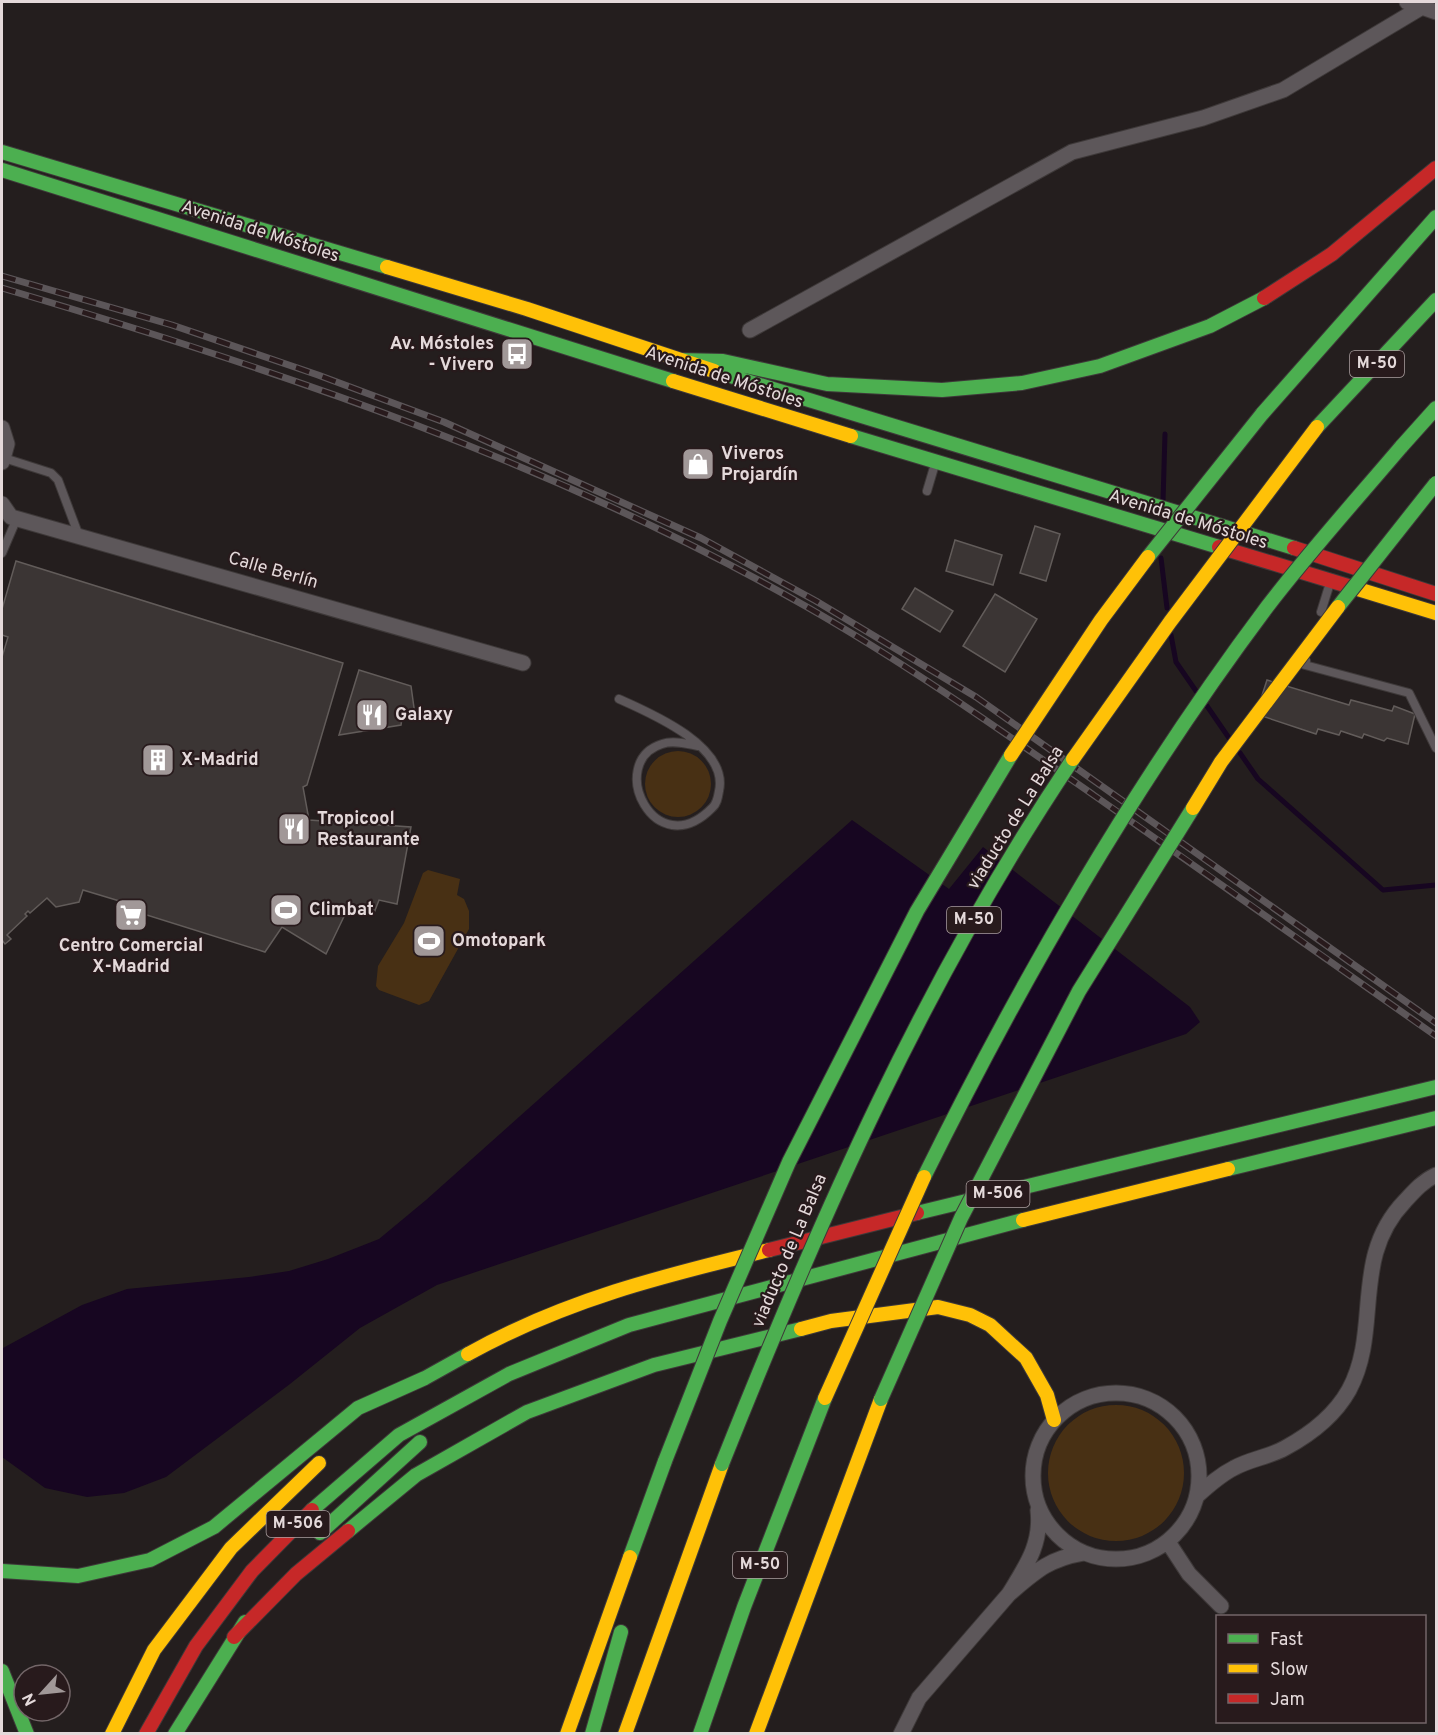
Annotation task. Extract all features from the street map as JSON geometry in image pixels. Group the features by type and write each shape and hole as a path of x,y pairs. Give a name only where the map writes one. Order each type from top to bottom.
{"main road":[{"name":"Avenida de Móstoles","path":"2,152 527,309 678,360 1150,503 1437,594"},
{"path":"678,360 723,360 828,384 942,390 1022,383 1100,366 1210,326 1270,295 1332,254 1437,168"},
{"name":"Avenida de Móstoles","path":"2,170 935,462 1437,614"},
{"path":"567,1734 665,1461 720,1321 789,1162 917,911 989,788 1101,620 1191,501 1262,414 1437,217"},
{"path":"1294,376 1412,264"},
{"name":"viaducto de La Balsa","path":"625,1734 761,1362 846,1166 890,1075 964,937 1032,822 1146,651 1317,427 1437,300"},
{"name":"M-50","path":"700,1734 744,1607 825,1398 918,1184 1030,967 1134,799 1207,690 1269,605 1401,447 1437,408"},
{"name":"M-50","path":"756,1734 880,1399 961,1218 1079,991 1221,762 1342,602 1437,483"},
{"name":"M-506","path":"371,1418 425,1378 484,1345 591,1297 665,1275 1437,1087"},
{"name":"M-506","path":"146,1734 196,1646 217,1617 252,1571 324,1498 399,1435 509,1374 629,1325 1083,1204 1432,1120"},
{"path":"234,1636 296,1574 416,1475 527,1412 654,1365 831,1322 938,1307 970,1315 990,1325 1008,1340 1026,1358 1039,1380 1047,1395 1054,1420"},
{"path":"313,1539 404,1454 509,1374"},
{"path":"2,1571 78,1576 150,1560 214,1527 358,1408 425,1378"},
{"name":"M-506","path":"111,1734 154,1650 231,1548 327,1456"},
{"path":"630,1601 652,1499"},
{"path":"174,1734 234,1636 297,1554"},
{"path":"592,1734 623,1623"},
{"path":"2,1671 27,1734"}],"street":[{"path":"1407,2 1429,10"},
{"path":"750,330 1072,152 1203,118 1283,90 1429,10"},
{"path":"2,428 7,444 3,460"},
{"path":"2,504 10,516"},
{"name":"Calle Berlín","path":"10,516 523,663"},
{"path":"1198,1495 1217,1478 1236,1467 1285,1448 1329,1419 1349,1389 1361,1358 1371,1262 1389,1217 1424,1181 1437,1175"},
{"path":"901,1734 920,1698 1009,1594 1032,1556 1039,1535 1038,1507 1032,1484 1034,1461 1041,1439 1054,1420 1075,1403 1101,1394 1128,1393 1155,1402 1177,1418 1192,1441 1199,1468 1198,1495 1187,1521 1168,1542 1149,1553 1127,1559 1105,1559 1083,1553 1064,1542 1049,1526 1038,1507"},
{"path":"1168,1542 1189,1574 1221,1606"},
{"path":"1009,1594 1047,1563 1083,1553"}],"lane":[{"path":"3,460 51,473 58,480 79,536"},
{"path":"927,491 935,462"},
{"path":"2,553 10,516"},
{"path":"1338,562 1305,665 1409,693 1437,748"},
{"path":"619,699 688,735 711,756 722,778 715,806 695,823 668,825 646,811 636,787 642,761 662,744 698,746"}],"shaded area":[{"path":"678,751 691,754 701,761 708,771 711,784 708,797 701,807 691,814 678,817 665,814 655,807 648,797 645,784 648,771 655,761 665,754"},
{"path":"852,820 949,889 983,847 1190,1007 1200,1022 1186,1034 437,1285 360,1328 166,1477 124,1493 87,1497 45,1488 2,1457 3,1348 82,1305 127,1289 289,1271 379,1239 426,1200"},
{"name":"Omotopark","path":"428,870 460,879 457,895 464,899 469,911 469,929 429,1001 419,1005 379,990 376,986 378,966 404,923 423,873"},
{"path":"1116,1405 1142,1410 1154,1416 1164,1425 1173,1435 1179,1447 1184,1473 1179,1499 1173,1511 1164,1521 1154,1530 1142,1536 1116,1541 1090,1536 1078,1530 1068,1521 1059,1511 1053,1499 1048,1473 1053,1447 1059,1435 1068,1425 1078,1416 1090,1410"}],"building":[{"path":"1035,526 1060,534 1046,581 1020,573"},
{"path":"955,540 1002,555 993,585 946,571"},
{"name":"X-Madrid","path":"16,561 343,663 307,785 303,787 309,820 411,827 397,904 379,900 374,913 350,904 326,954 282,927 265,952 134,911 136,906 83,890 79,902 56,907 47,898 30,913 28,911 25,914 27,916 7,935 11,939 5,944 2,940 2,657 8,637 2,635 2,609"},
{"path":"915,588 953,611 940,632 902,609"},
{"path":"995,594 1037,619 1005,672 963,646"},
{"path":"359,670 411,686 415,715 402,718 401,725 339,735"},
{"path":"1267,680 1349,705 1351,700 1392,711 1394,706 1415,714 1408,744 1387,738 1384,741 1364,734 1362,738 1341,731 1339,735 1318,729 1316,734 1256,714"}],"waterway":[{"path":"1163,501 1165,434"},
{"path":"1161,558 1167,608"},
{"path":"1171,635 1176,662 1196,691"},
{"path":"1207,706 1229,738"},
{"path":"1240,753 1258,779 1383,890 1436,885"}],"railway":[{"path":"2,276 172,325 318,375 444,422 701,538 816,601 976,697 1436,1023"},
{"path":"2,288 209,352 414,424 515,464 711,555 807,607 881,651 953,698 1436,1036"}],"traffic: fast":[{"path":"2,152 387,267"},
{"path":"2,170 673,381"},
{"path":"1262,414 1436,217"},
{"path":"678,360 723,361 827,384 942,390 1022,383 1100,366 1210,326 1264,298"},
{"path":"1317,427 1436,300"},
{"path":"714,371 1294,548"},
{"path":"1401,447 1436,408"},
{"path":"1148,557 1262,414"},
{"path":"851,436 1219,547"},
{"path":"924,1177 1041,956 1082,884 1171,743 1267,607 1401,447"},
{"path":"1338,607 1436,483"},
{"path":"665,1461 720,1321 789,1162 917,911 1011,755"},
{"path":"722,1464 797,1282 879,1102 970,927 1020,842 1073,759"},
{"path":"881,1399 961,1218 1079,991 1193,808"},
{"path":"917,1213 1436,1087"},
{"path":"1228,1169 1436,1118"},
{"path":"312,1510 399,1435 509,1374 629,1325 1023,1220"},
{"path":"348,1531 416,1475 527,1412 654,1365 801,1329"},
{"path":"2,1571 78,1576 150,1560 214,1527 358,1408 425,1378 468,1354"},
{"path":"700,1734 744,1607 825,1398"},
{"path":"320,1533 420,1442"},
{"path":"630,1557 665,1461"},
{"path":"175,1734 245,1622"},
{"path":"592,1734 621,1632"},
{"path":"2,1671 27,1734"}],"traffic: slow":[{"path":"387,267 527,309 714,371"},
{"path":"673,381 851,436"},
{"path":"1073,759 1170,622 1317,427"},
{"path":"1011,755 1101,620 1148,557"},
{"path":"1348,586 1436,613"},
{"path":"1193,808 1221,762 1338,607"},
{"path":"1023,1220 1228,1169"},
{"path":"825,1398 924,1177"},
{"path":"468,1354 541,1319 615,1291 769,1250"},
{"path":"801,1329 831,1321 938,1307 970,1315 990,1325 1026,1358 1047,1395 1054,1420"},
{"path":"756,1734 881,1399"},
{"path":"112,1734 154,1650 231,1548 319,1463"},
{"path":"625,1734 722,1464"},
{"path":"567,1734 630,1557"}],"traffic: jam":[{"path":"1264,298 1332,254 1436,168"},
{"path":"1219,547 1348,586"},
{"path":"1294,548 1436,594"},
{"path":"769,1250 917,1213"},
{"path":"146,1734 196,1646 252,1571 312,1510"},
{"path":"234,1637 296,1574 348,1531"}],"place":[{"name":"Av. Móstoles - Vivero","path":"517,354"},
{"name":"Viveros Projardín","path":"698,464"},
{"name":"Galaxy","path":"372,715"},
{"name":"X-Madrid","path":"158,760"},
{"name":"Tropicool Restaurante","path":"294,829"},
{"name":"Climbat","path":"286,910"},
{"name":"Centro Comercial X-Madrid","path":"131,915"},
{"name":"Omotopark","path":"429,941"}]}
